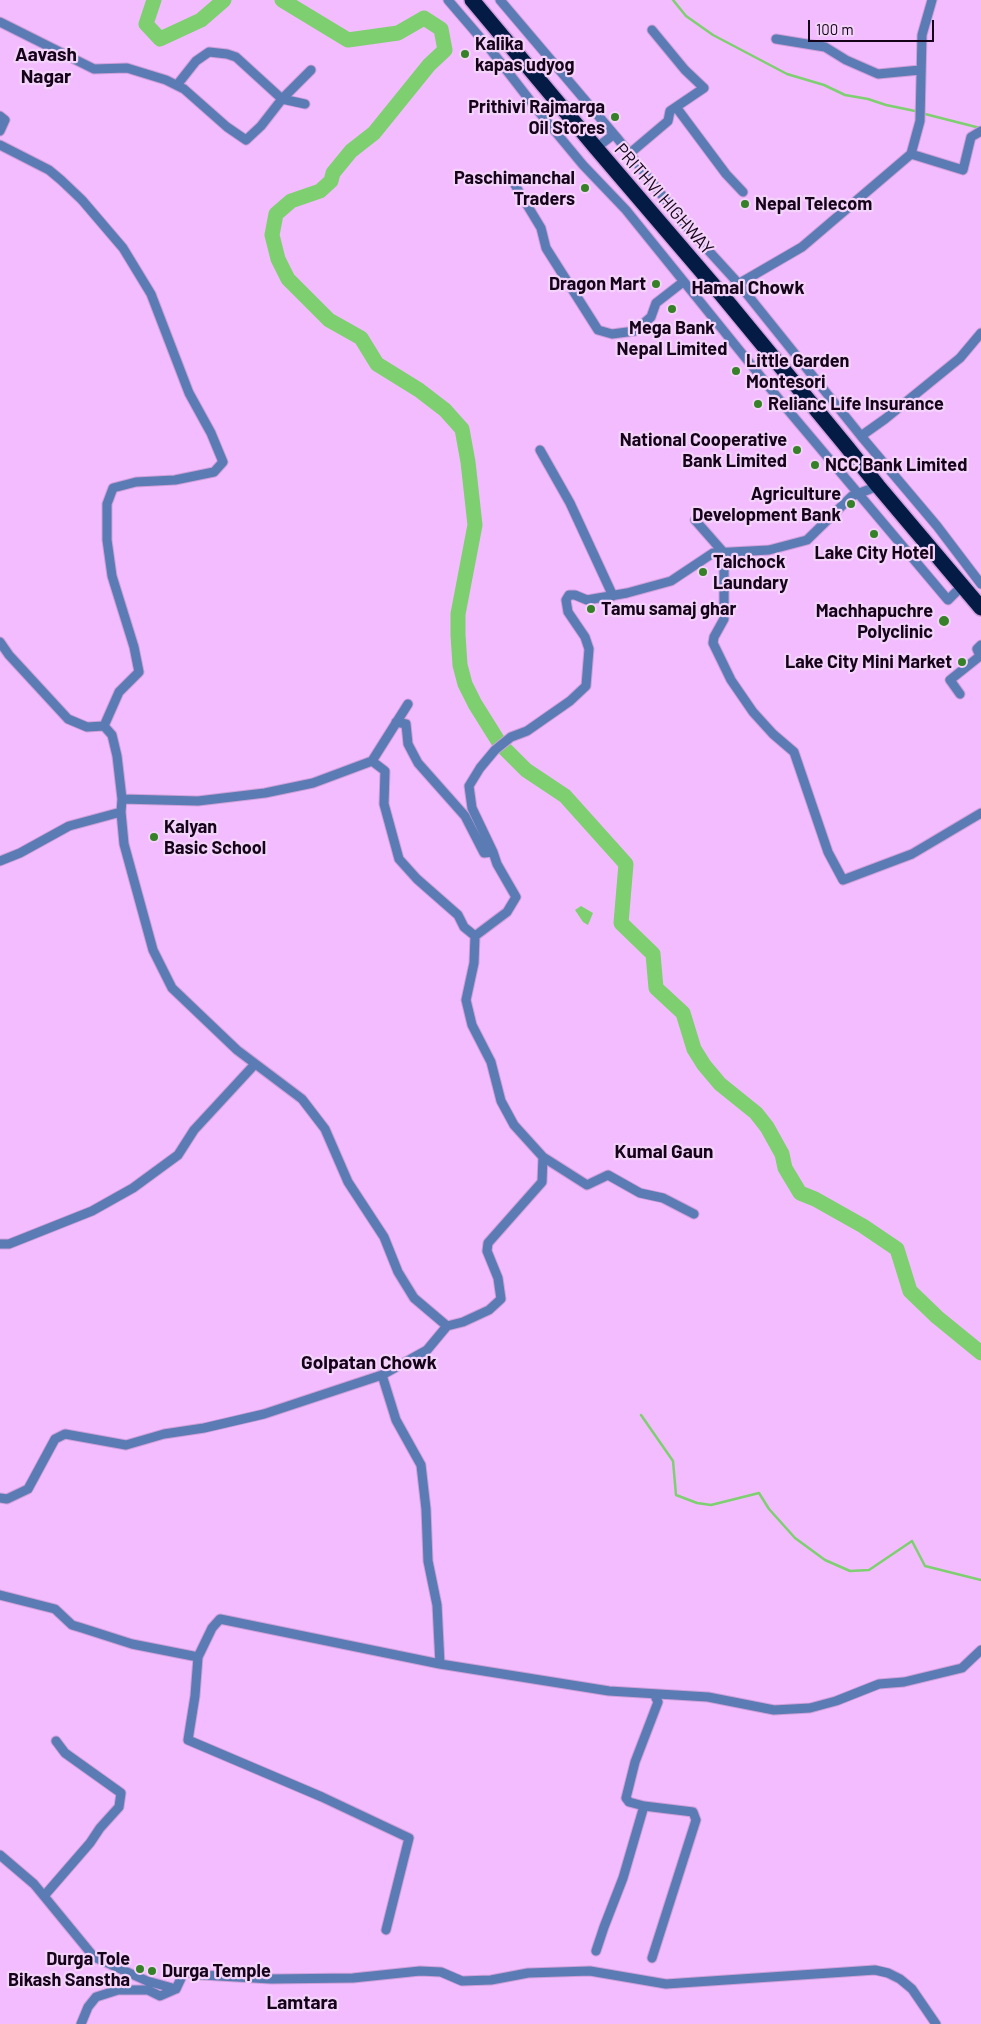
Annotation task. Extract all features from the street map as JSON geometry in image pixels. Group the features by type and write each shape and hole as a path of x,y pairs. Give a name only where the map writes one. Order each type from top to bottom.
{"highway":[{"name":"PRITHVI HIGHWAY","path":"472,0 721,294 878,486 981,608"}],"street":[{"path":"448,0 583,165 626,210 858,494 948,600 962,586"},
{"path":"500,0 629,154 686,226 738,283 860,436 937,526 981,584"},
{"path":"721,294 802,247 911,154 920,121 922,35 932,0"},
{"path":"0,22 94,69 127,68 177,85 227,127 246,140 261,126 282,99 311,70"},
{"path":"629,154 668,121 670,111 704,88 685,70 652,30"},
{"path":"776,39 825,46 846,60 878,74 920,70"},
{"path":"177,85 196,61 209,52 227,54 236,58 282,99 305,104"},
{"path":"676,107 726,174 743,192"},
{"path":"0,116 5,120 0,131"},
{"path":"911,154 963,170 971,137 981,131"},
{"path":"596,148 613,135"},
{"path":"0,145 49,170 61,180 82,200 123,248 151,294 190,393 211,432 223,462 214,472 175,480 136,482 114,488 107,504 107,540 112,576 134,647 139,672 119,692 104,726"},
{"path":"515,185 541,228 546,248 598,330 612,334 635,331 651,317 656,303 683,282"},
{"path":"860,436 885,419 960,358 981,333"},
{"path":"540,450 570,503 613,596"},
{"path":"475,936 507,912 516,898 497,864 472,808 470,786 480,768 495,750 511,737 527,732 570,701 586,686 589,649 585,637 568,612 566,600 569,595 575,595 587,600 613,596 671,581 713,554 769,550 806,540 852,496 878,486"},
{"path":"695,520 724,552 724,619 713,642 731,680 753,712 773,734 794,752 828,852 843,880 912,854 981,813"},
{"path":"0,642 9,655 68,719 87,727 104,726"},
{"path":"960,694 950,680 980,656 977,649 981,645"},
{"path":"122,799 198,801 265,793 313,783 372,761 408,704"},
{"path":"396,722 406,724 408,744 418,764 465,816 484,854 493,852"},
{"path":"104,726 112,735 117,756 122,799 121,812 124,844 153,950 172,988 238,1050 302,1100 325,1129 348,1182 384,1237 398,1272 414,1298 447,1326"},
{"path":"372,761 385,772 384,804 399,859 458,915 464,927 475,936"},
{"path":"0,861 20,853 68,826 121,812"},
{"path":"475,936 474,963 466,1000 472,1025 491,1062 501,1101 514,1125 543,1157 587,1185 608,1175 640,1193 663,1198 694,1214"},
{"path":"0,1244 9,1244 92,1211 133,1188 178,1155 194,1130 255,1064"},
{"path":"0,1498 7,1499 28,1489 55,1439 65,1434 126,1445 164,1434 204,1428 264,1414 382,1375 427,1350 447,1326 463,1322 489,1310 502,1299 498,1278 487,1251 488,1243 542,1182 543,1157"},
{"path":"382,1375 396,1420 422,1465 428,1561 437,1605 440,1664"},
{"path":"0,1595 55,1609 72,1625 90,1631 132,1644 198,1657"},
{"path":"386,1930 409,1838 188,1740 195,1696 198,1657 212,1628 220,1619 440,1664 609,1690 708,1697 774,1710 810,1708 836,1701 880,1684 904,1682 962,1668 981,1650"},
{"path":"652,1958 696,1820 693,1812 644,1806 629,1802 626,1798 635,1762 658,1702 654,1694"},
{"path":"44,1896 119,1807 121,1793 66,1753 56,1741"},
{"path":"596,1951 624,1878 644,1806"},
{"path":"0,1855 21,1872 44,1896 94,1957 147,1981 176,1989"},
{"path":"81,2024 88,2007 96,1997 118,1990 148,1990 160,1996 176,1989 184,1972 271,1980 353,1978 420,1971 441,1972 462,1981 491,1980 528,1973 590,1971 666,1984 875,1970 888,1973 900,1979 912,1989 936,2024"}],"shaded area":[{"path":"581,906 593,913 588,925 583,922 575,910"}],"waterway":[{"path":"154,0 146,24 160,39 201,20 224,0"},
{"path":"282,0 348,40 398,33 424,18 441,29 445,50 429,65 374,133 351,151 333,173 331,181 320,191 291,201 276,214 272,235 278,259 288,279 329,320 361,338 377,364 419,390 445,410 462,429 468,462 475,525 458,614 458,635 460,665 465,684 475,704 500,744 526,770 565,796 626,864 621,923 653,954 656,988 683,1013 694,1049 704,1065 720,1084 756,1113 767,1127 782,1154 785,1168 800,1193 815,1199 863,1226 897,1249 910,1291 937,1317 981,1353"},
{"path":"673,0 686,16 713,35 787,74 824,85 845,95 915,111"},
{"path":"925,114 980,128"},
{"path":"641,1415 673,1461 676,1495 697,1503 711,1505 759,1493 769,1509 795,1538 825,1560 850,1571 869,1570 912,1541 925,1566 981,1580"}],"place":[{"name":"Kalika kapas udyog","path":"465,54"},
{"name":"Prithivi Rajmarga Oil Stores","path":"615,117"},
{"name":"Paschimanchal Traders","path":"585,188"},
{"name":"Nepal Telecom","path":"745,204"},
{"name":"Dragon Mart","path":"656,284"},
{"name":"Mega Bank Nepal Limited","path":"672,309"},
{"name":"Little Garden Montesori","path":"736,371"},
{"name":"Relianc Life Insurance","path":"758,404"},
{"name":"National Cooperative Bank Limited","path":"797,450"},
{"name":"NCC Bank Limited","path":"815,465"},
{"name":"Agriculture Development Bank","path":"851,504"},
{"name":"Lake City Hotel","path":"874,534"},
{"name":"Talchock Laundary","path":"703,572"},
{"name":"Tamu samaj ghar","path":"591,609"},
{"name":"Machhapuchre Polyclinic","path":"944,621"},
{"name":"Lake City Mini Market","path":"962,662"},
{"name":"Kalyan Basic School","path":"154,837"},
{"name":"Durga Tole Bikash Sanstha","path":"140,1969"},
{"name":"Durga Temple","path":"152,1971"}],"district":[{"name":"Aavash Nagar","path":"46,66"},
{"name":"Hamal Chowk","path":"748,288"},
{"name":"Kumal Gaun","path":"664,1152"},
{"name":"Golpatan Chowk","path":"369,1363"},
{"name":"Lamtara","path":"302,2003"}]}
